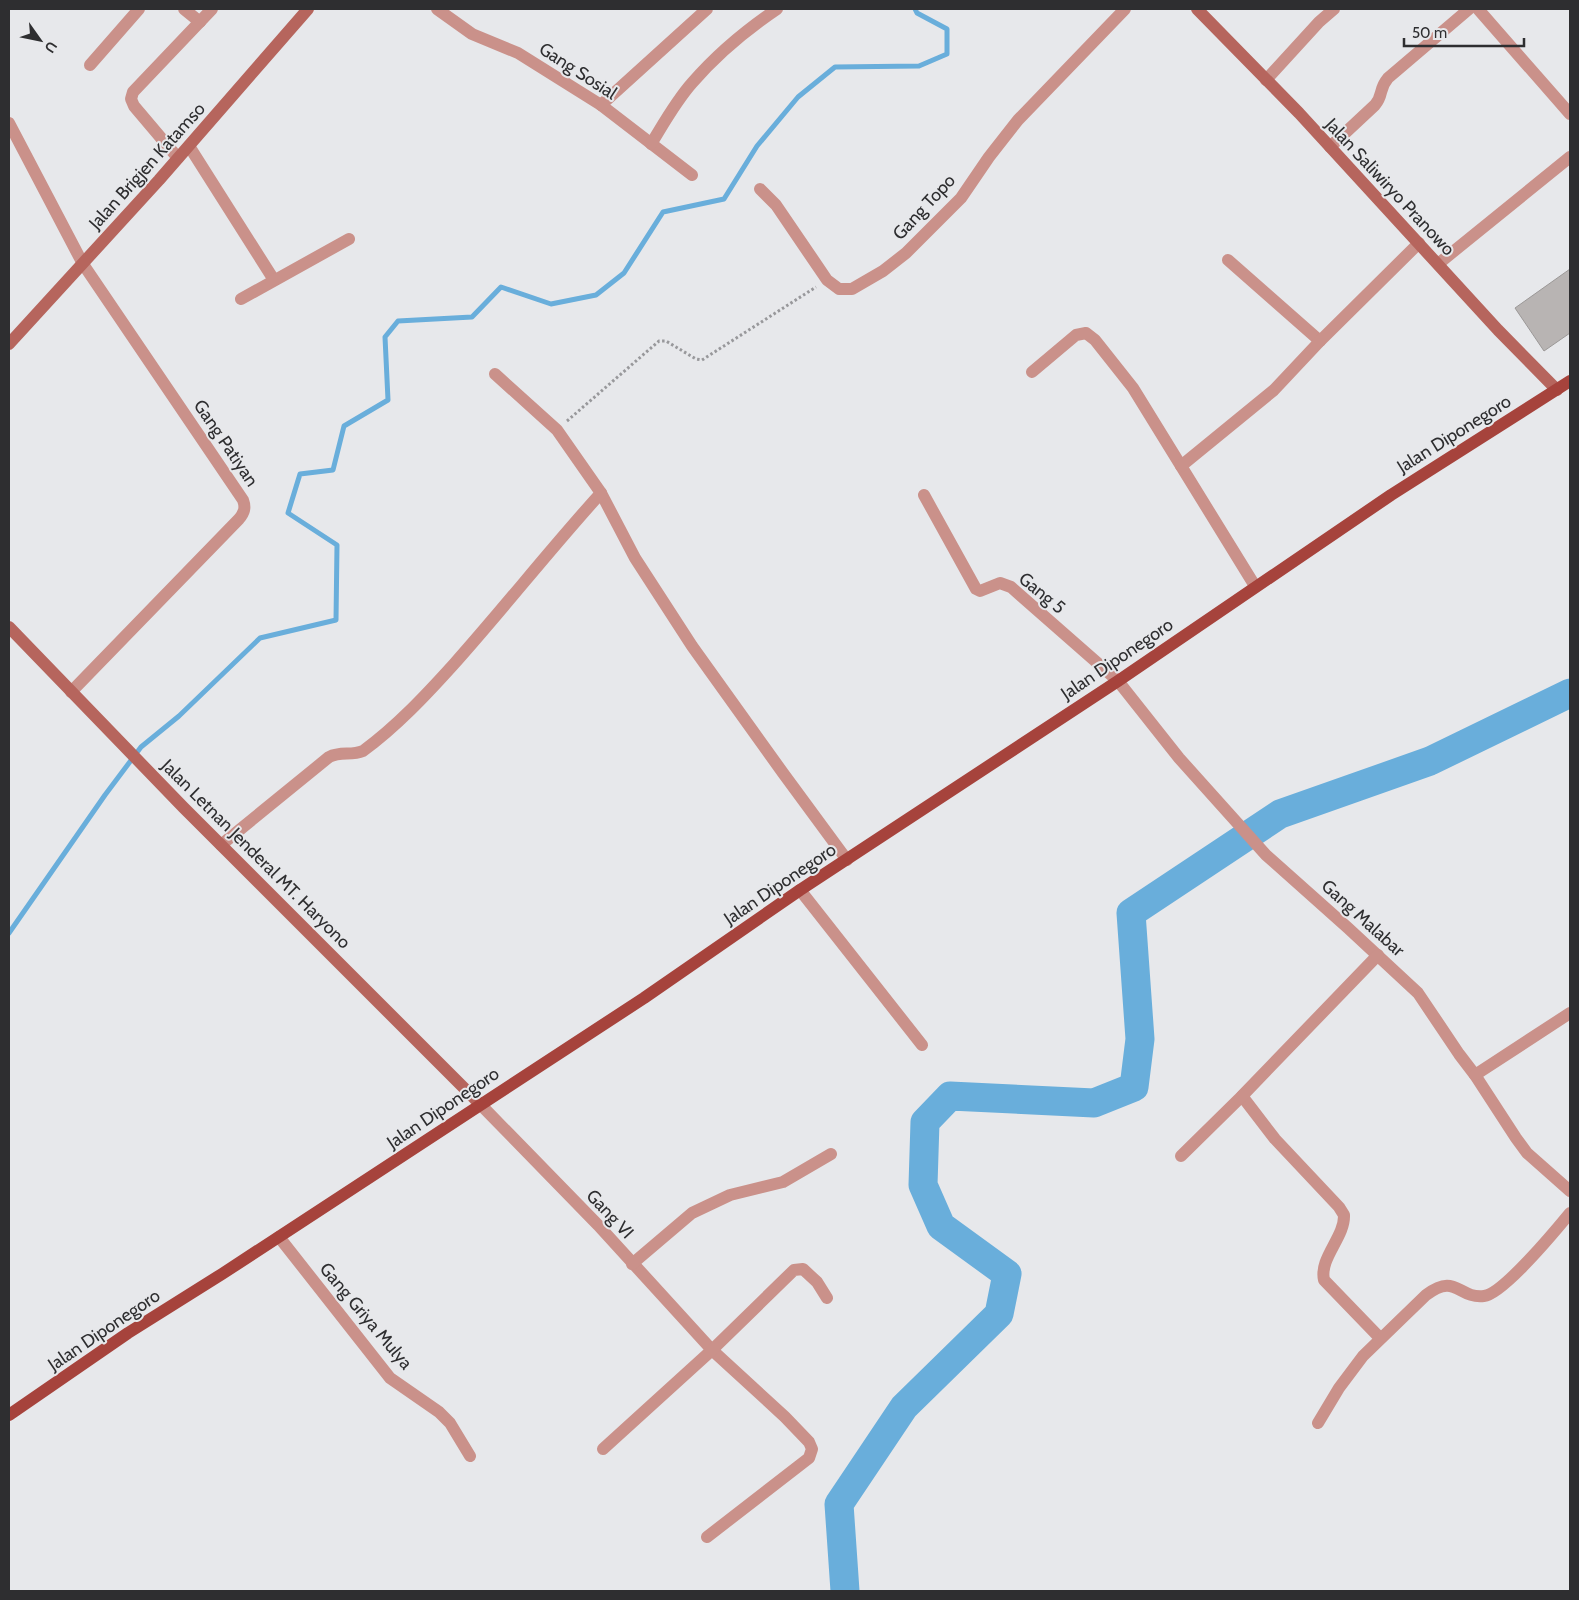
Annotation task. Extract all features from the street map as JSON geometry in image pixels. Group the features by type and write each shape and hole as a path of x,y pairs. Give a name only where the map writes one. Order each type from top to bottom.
{"main road":[{"name":"Jalan Diponegoro","path":"9,1415 128,1333 279,1237 644,998 800,890 1118,680 1391,495 1570,381"}],"street":[{"path":"90,65 139,9"},
{"path":"184,9 200,22"},
{"path":"178,158 134,106 131,99 133,92 212,9"},
{"name":"Jalan Brigjen Katamso","path":"9,344 189,146 308,9"},
{"name":"Gang Sosial","path":"437,9 472,34 518,53 602,106 692,175"},
{"path":"602,106 707,9"},
{"path":"651,144 675,105 692,83 723,50 777,9"},
{"name":"Gang Topo","path":"827,280 839,289 852,289 906,253 961,198 988,157 1018,120 1125,9"},
{"name":"Jalan Saliwiryo Pranowo","path":"1197,9 1330,147 1498,330 1557,390"},
{"path":"1266,80 1319,22 1334,9"},
{"path":"1330,147 1375,106 1381,98 1381,86 1388,78 1469,9"},
{"path":"1478,9 1570,114"},
{"path":"9,123 83,264"},
{"path":"189,146 274,280"},
{"path":"1438,264 1570,157"},
{"path":"760,189 776,204 827,280"},
{"path":"241,299 349,240"},
{"path":"1182,466 1274,390 1320,340 1419,243"},
{"path":"1228,260 1320,340"},
{"name":"Gang Patiyan","path":"70,692 239,520 245,505 83,264"},
{"path":"1032,372 1076,335 1086,333 1094,340 1133,388 1255,586"},
{"path":"495,374 557,430 602,493 635,558 692,646 847,860"},
{"path":"221,845 329,757 335,754 354,754 363,751 420,700 488,626 563,535 602,493"},
{"name":"Gang 5","path":"924,494 976,589 980,591 1000,583 1011,587 1118,680"},
{"name":"Jalan Letnan Jenderal MT. Haryono","path":"9,627 118,742 480,1104"},
{"name":"Gang Malabar","path":"1118,680 1179,758 1266,854 1418,993 1527,1153 1570,1191"},
{"path":"800,890 922,1045"},
{"path":"1181,1156 1242,1096 1378,955"},
{"path":"1475,1075 1570,1013"},
{"path":"1242,1096 1275,1139 1339,1207 1344,1215 1343,1227 1325,1265 1324,1280 1380,1338"},
{"name":"Gang VI","path":"480,1104 598,1225 712,1350 786,1417 809,1442 812,1449 809,1458 707,1537"},
{"path":"632,1264 692,1213 730,1195 783,1182 831,1154"},
{"path":"1318,1423 1354,1367 1380,1338 1426,1295 1442,1286 1449,1285 1477,1296 1491,1294 1500,1288 1520,1268 1570,1214"},
{"name":"Gang Griya Mulya","path":"279,1237 390,1378 439,1412 450,1424 470,1456"},
{"path":"603,1449 712,1350 794,1270 803,1270 816,1282 827,1298"}],"path":[{"path":"557,430 659,341 666,340 696,359 702,360 827,280"}],"building":[{"path":"1570,269 1570,333 1544,351 1515,308"}],"waterway":[{"path":"9,933 105,795 141,747 179,716 260,638 336,620 337,545 288,513 300,474 333,470 344,426 388,400 385,337 398,321 472,317 501,287 551,304 596,295 624,273 663,212 724,199 757,146 798,97 835,67 919,66 947,54 947,29 917,13 915,9"},
{"path":"845,1591 839,1504 904,1407 999,1314 1007,1274 941,1226 923,1185 925,1122 950,1096 1094,1103 1134,1087 1140,1039 1131,913 1280,814 1430,761 1570,693"}]}
